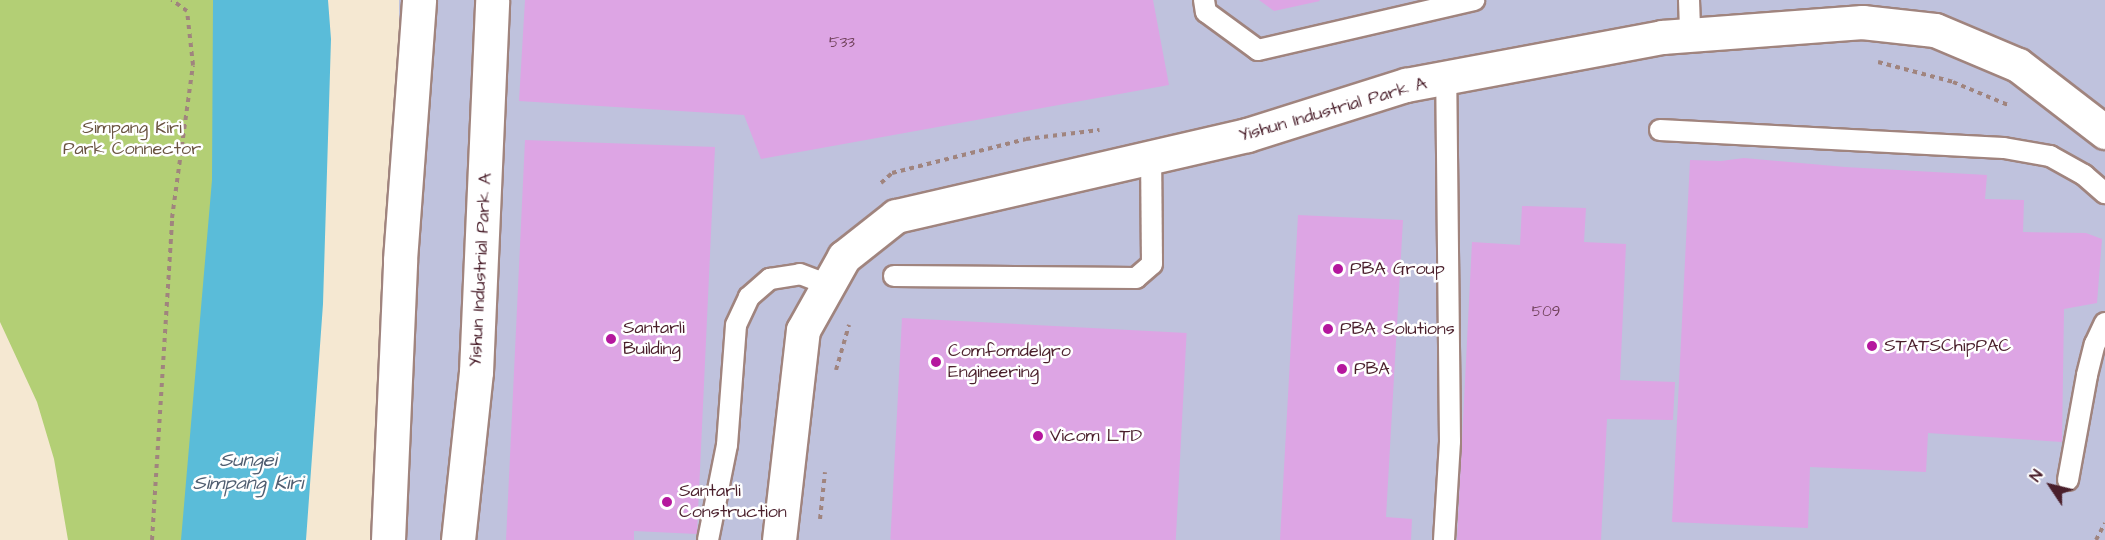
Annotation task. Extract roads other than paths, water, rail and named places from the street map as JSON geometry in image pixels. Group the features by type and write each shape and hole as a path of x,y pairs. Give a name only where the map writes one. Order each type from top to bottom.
{"street":[{"path":"388,540 400,260 419,0"},
{"name":"Yishun Industrial Park A","path":"458,540 476,372 492,0"},
{"name":"Yishun Industrial Park A","path":"779,540 803,330 844,257 896,216 1247,135 1406,85 1662,37 1862,22 1935,30 2018,65 2105,132"}],"lane":[{"path":"1204,0 1206,12 1258,50 1474,0"},
{"path":"1689,0 1690,35"},
{"path":"1444,540 1450,441 1446,78"},
{"path":"1660,130 2004,148 2050,156 2084,175 2105,194"},
{"path":"894,276 1136,278 1152,264 1151,157"},
{"path":"708,540 728,445 736,326 749,297 770,279 800,274 829,285"},
{"path":"2068,480 2095,344 2105,323"}],"water":[{"name":"Sungei Simpang Kiri","path":"213,0 328,0 331,39 323,304 306,540 181,540 212,180"}],"place":[{"name":"PBA Group","path":"1338,269"},
{"name":"PBA Solutions","path":"1328,329"},
{"name":"Santarli Building","path":"611,339"},
{"name":"STATSChipPAC","path":"1872,346"},
{"name":"Comfomdelgro Engineering","path":"936,362"},
{"name":"PBA","path":"1342,369"},
{"name":"Vicom LTD","path":"1038,436"},
{"name":"Santarli Construction","path":"667,502"}],"park label":[{"name":"Simpang Kiri Park Connector","path":"132,139"}]}
